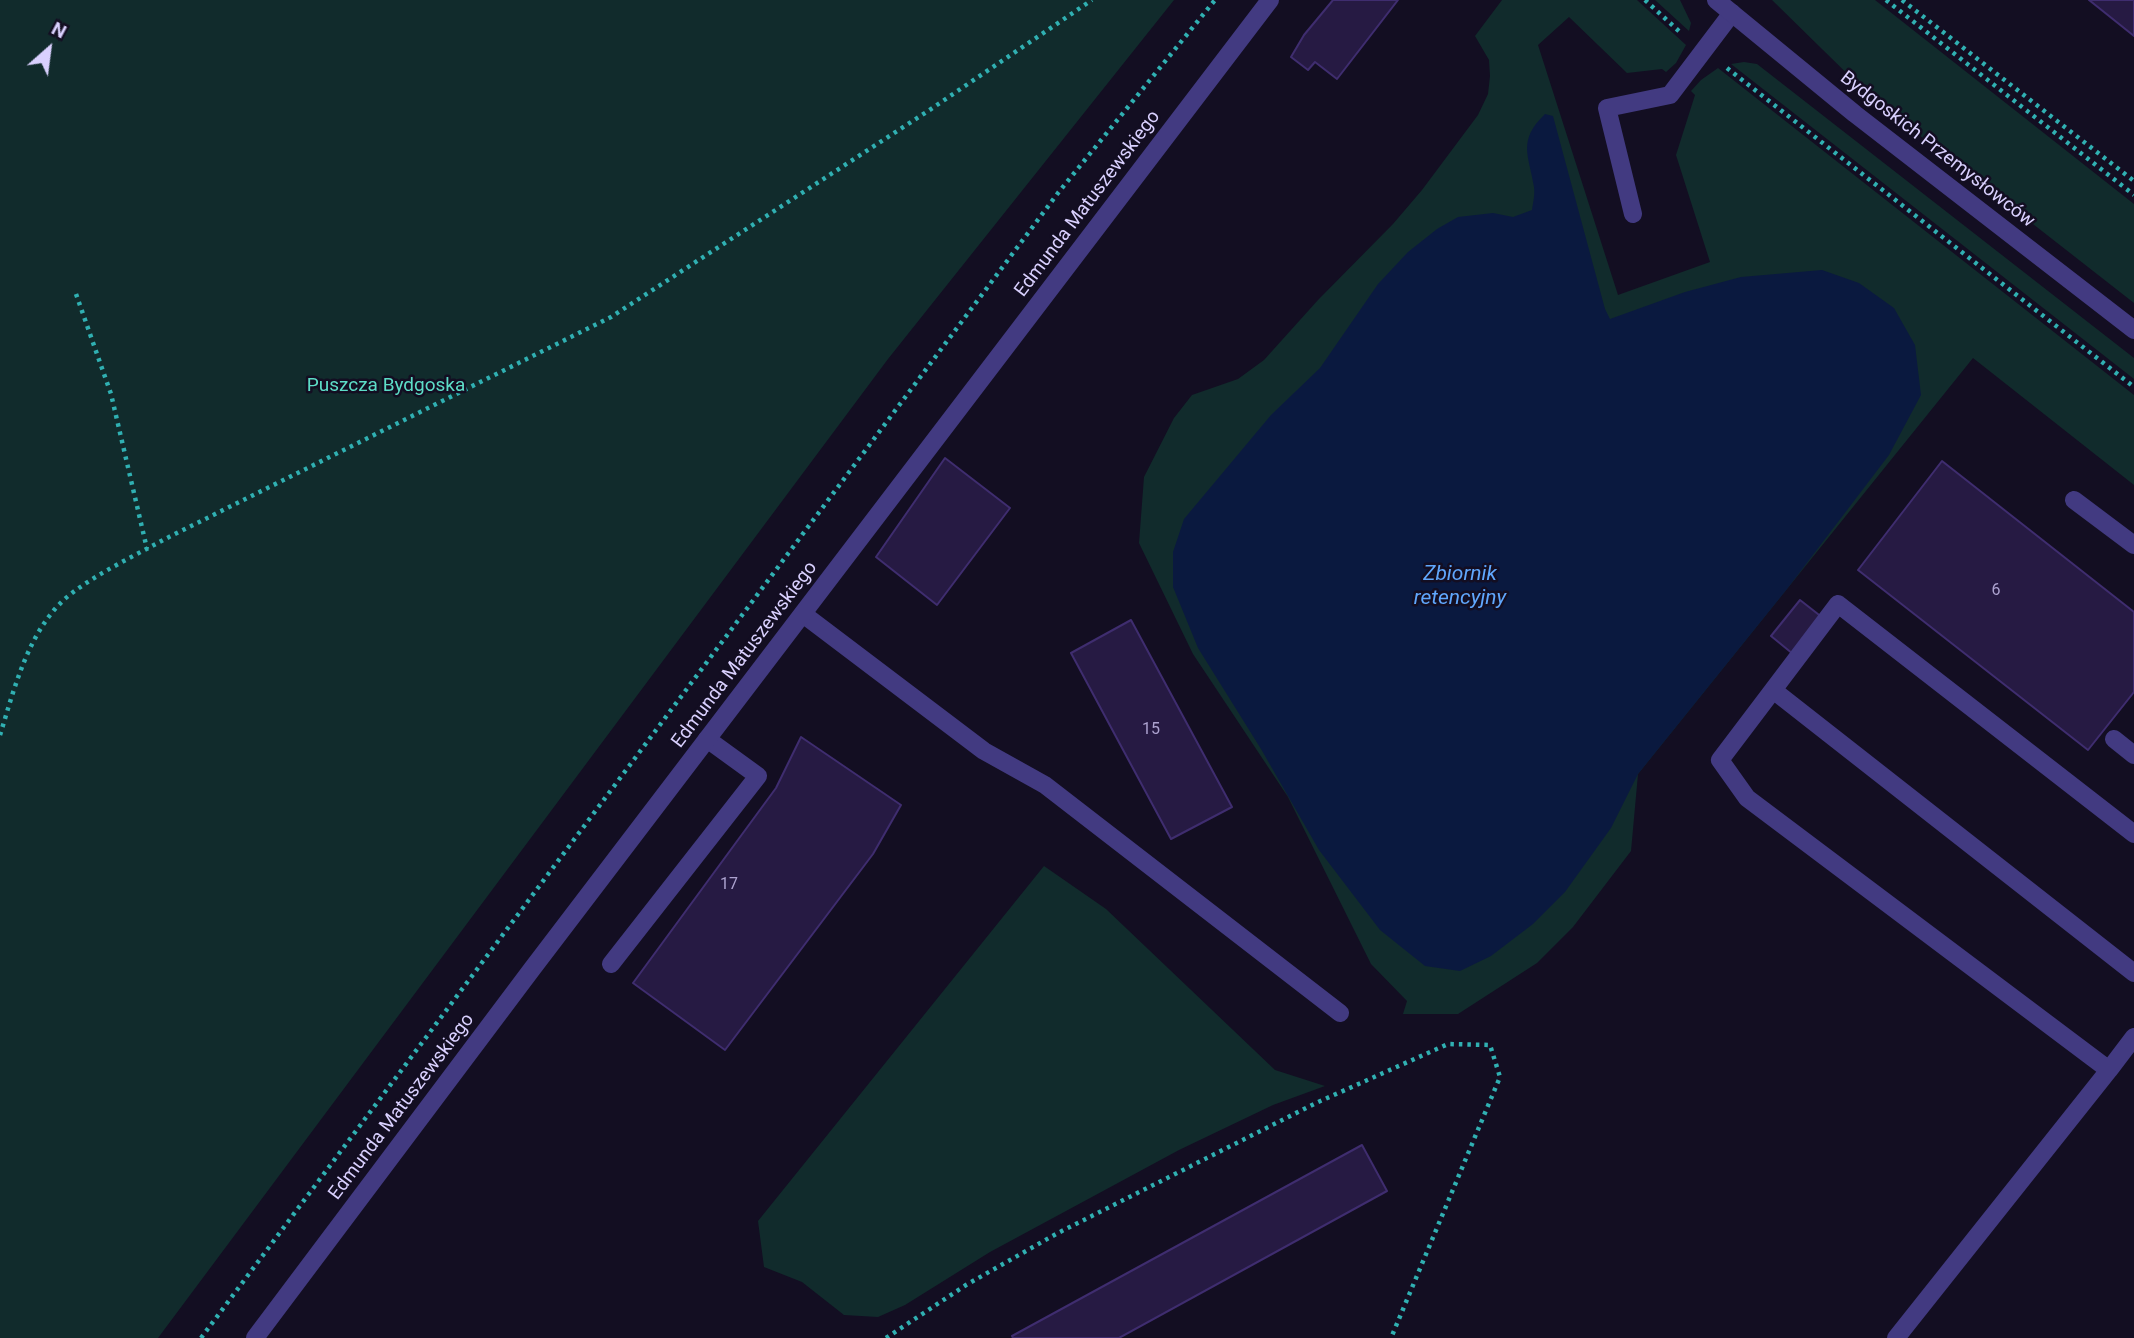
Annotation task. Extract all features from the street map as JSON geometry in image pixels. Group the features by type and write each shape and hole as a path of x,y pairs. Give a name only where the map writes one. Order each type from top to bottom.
{"street":[{"name":"Edmunda Matuszewskiego","path":"255,1338 1270,0"},
{"name":"Bydgoskich Przemysłowców","path":"1716,0 1855,114 2134,330"},
{"path":"1633,214 1607,108 1670,95 1732,13"},
{"path":"2074,500 2134,545"},
{"path":"2109,1070 1747,797 1720,760 1838,604 2134,834"},
{"path":"803,614 984,751 1045,785 1340,1013"},
{"path":"1773,690 2134,973"},
{"path":"611,964 758,776 707,739"},
{"path":"2114,739 2134,755"},
{"path":"1896,1338 2134,1037"}],"path":[{"path":"0,735 19,670 45,622 70,595 147,549 611,317 928,111 1092,0"},
{"path":"201,1338 1058,193 1215,0"},
{"path":"1645,0 1667,22 2134,387"},
{"path":"1886,0 2134,195"},
{"path":"1902,0 2134,181"},
{"path":"76,294 111,394 147,549"},
{"path":"886,1338 966,1285 1056,1234 1316,1103 1448,1044 1490,1045 1500,1077 1391,1338"}],"green space":[{"name":"Puszcza Bydgoska","path":"0,0 1174,0 888,359 158,1338 0,1338"},
{"name":"Zbiornik retencyjny","path":"1502,0 1637,0 1686,45 1676,63 1666,72 1662,69 1627,73 1569,17 1538,45 1618,295 1710,262 1676,155 1695,95 1691,91 1718,68 2134,395 2134,485 1973,358 1638,774 1631,851 1573,927 1537,963 1458,1014 1403,1014 1407,1001 1371,964 1288,797 1193,654 1139,543 1144,477 1174,418 1192,395 1238,379 1264,360 1422,190 1478,115 1488,94 1489,60 1475,36"},
{"path":"1655,0 1680,0 1691,23 1689,31"},
{"path":"1772,0 1875,0 2134,204 2134,303 1873,99"},
{"path":"1731,64 1757,64 2134,358 2134,379"},
{"path":"1044,866 1106,909 1275,1070 1325,1086 1273,1105 1179,1150 990,1252 905,1305 878,1317 844,1315 802,1282 764,1267 758,1221"}],"water":[{"name":"Zbiornik retencyjny","path":"1545,114 1553,116 1605,309 1610,319 1685,292 1741,277 1822,270 1859,283 1894,308 1915,345 1921,395 1889,455 1787,589 1638,774 1611,828 1565,892 1533,924 1491,956 1460,971 1425,966 1380,930 1319,850 1261,749 1198,648 1173,587 1173,552 1184,519 1271,415 1320,368 1378,284 1408,252 1437,229 1458,217 1493,213 1513,217 1532,210 1534,190 1528,141 1536,124"}],"building":[{"path":"1333,0 1398,0 1337,79 1315,62 1308,70 1291,57 1304,35"},
{"path":"2089,0 2134,0 2134,36"},
{"path":"945,458 1010,508 937,605 876,557"},
{"path":"1942,461 2134,612 2134,692 2088,750 1858,570"},
{"path":"1800,600 1823,618 1793,654 1771,636"},
{"path":"1131,620 1232,807 1171,839 1071,653"},
{"path":"801,737 901,805 873,854 725,1050 633,983 776,788"},
{"path":"1362,1145 1387,1191 1119,1338 1013,1338 1012,1336"}]}
